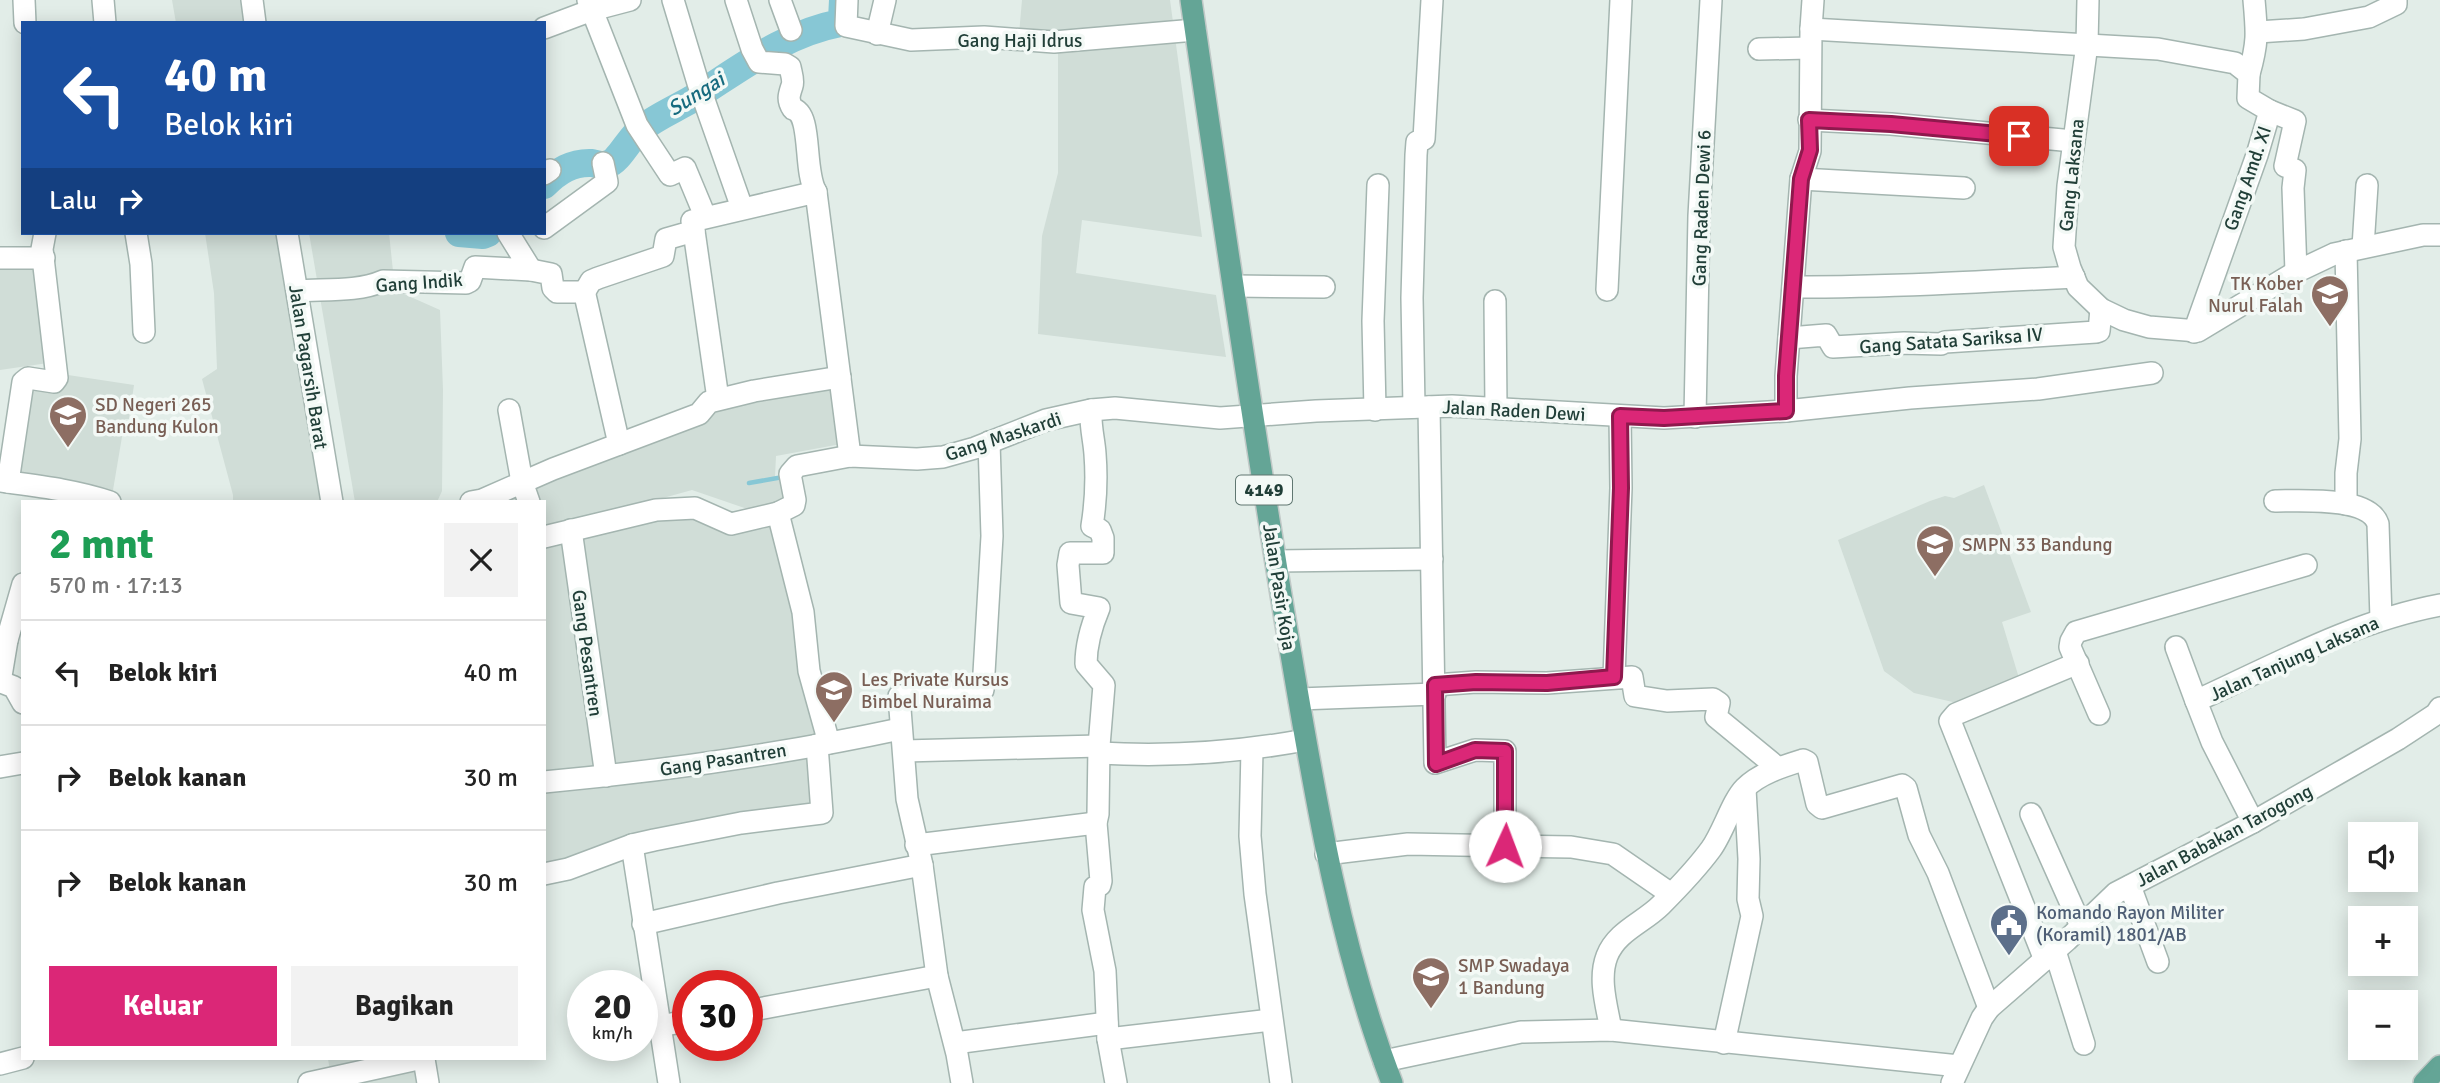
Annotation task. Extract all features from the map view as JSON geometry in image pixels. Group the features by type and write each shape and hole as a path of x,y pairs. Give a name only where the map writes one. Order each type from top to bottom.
{"main road":[{"name":"Jalan Pasir Koja","path":"1191,0 1235,286 1251,416 1326,855 1358,977 1392,1083"},
{"path":"2424,1083 2440,1066"}],"street":[{"path":"24,0 25,21"},
{"path":"103,0 105,21"},
{"path":"252,0 255,21"},
{"path":"546,27 590,5 630,0"},
{"path":"673,0 705,105 741,208"},
{"path":"736,0 756,56 785,64 791,74 789,103 802,115 805,125 808,170 816,192 850,456"},
{"path":"780,0 791,30"},
{"name":"Gang Haji Idrus","path":"847,0 846,26 911,40 984,37 1054,42 1195,30"},
{"path":"877,34 885,0"},
{"path":"1432,0 1424,139 1417,142 1416,155 1412,298 1432,559 1436,764 1475,750 1505,751 1505,846"},
{"path":"1607,290 1621,0"},
{"name":"Gang Raden Dewi 6","path":"1695,417 1699,216 1711,0"},
{"path":"1786,411 1786,376 1801,179 1810,150 1810,39 1813,0"},
{"name":"Gang Laksana","path":"2088,0 2087,44 2073,141 2064,247 2078,287 2101,309 2124,320 2149,327 2194,332"},
{"path":"2249,74 2258,32 2254,0"},
{"path":"2258,32 2304,29 2369,18 2396,4 2396,0"},
{"path":"590,5 640,129 670,175 685,169 700,224 718,399"},
{"path":"1759,49 1810,39 2087,44 2158,49 2224,60 2242,66 2249,74"},
{"name":"Gang Amd. XI","path":"2194,332 2270,111 2248,98 2249,74"},
{"path":"2270,111 2295,121 2285,166 2295,170 2293,200 2296,272"},
{"path":"1809,120 1891,124 2073,141"},
{"path":"546,228 605,184 607,179 603,164"},
{"path":"1801,179 1964,188"},
{"path":"1375,410 1373,321 1378,185"},
{"path":"2346,504 2355,249 2367,185"},
{"path":"531,235 512,240 531,270 550,273 553,288 557,292 587,287 663,256 666,239 741,208 816,192"},
{"path":"45,235 44,258 57,377 54,382 28,378 23,382 4,481 55,497 80,493 103,500"},
{"path":"136,235 141,264 144,332"},
{"name":"Jalan Pagarsih Barat","path":"287,235 332,500"},
{"path":"2194,332 2296,272 2334,254 2423,235 2440,235"},
{"path":"0,258 44,258"},
{"name":"Gang Indik","path":"297,290 353,288 383,281 466,283 470,281 475,267 531,270"},
{"path":"1793,287 1971,284 2074,277"},
{"path":"1235,286 1324,287"},
{"path":"587,287 619,444"},
{"path":"1495,302 1496,408"},
{"name":"Gang Satata Sariksa IV","path":"1789,338 1826,335 1833,347 1896,343 1941,344 2096,332 2099,331 2101,309"},
{"name":"Jalan Raden Dewi","path":"1251,416 1422,407 1496,408 1664,418 1695,417 2038,388 2152,373"},
{"path":"482,500 699,414 706,403 754,391 840,377"},
{"name":"Gang Maskardi","path":"778,513 794,505 790,474 797,466 850,456 917,459 943,457 1046,420 1091,410 1115,408 1220,418 1251,416"},
{"path":"509,410 522,482 528,500"},
{"path":"1091,410 1090,426 1098,491 1092,526 1100,530 1103,538 1102,552 1070,553 1068,565 1071,603 1099,608 1088,638 1086,664 1104,685 1096,823 1101,881 1100,885 1095,887 1093,910 1105,971 1107,1031 1115,1083"},
{"path":"1614,677 1621,488 1620,416"},
{"path":"962,1083 937,976 919,855 907,799 899,696 983,690 992,536 989,442"},
{"path":"2275,501 2306,500 2346,504 2373,514 2378,524 2381,619"},
{"path":"546,536 656,510 695,508 731,524 778,513 803,612 809,671 823,744 822,813 741,823 632,845 568,869 546,874"},
{"name":"Gang Pesantren","path":"570,530 606,776"},
{"path":"1276,561 1432,559"},
{"path":"2099,714 2070,647 2071,641 2081,629 2306,565"},
{"path":"21,590 4,640 1,682 13,687 21,700"},
{"name":"Jalan Tanjung Laksana","path":"2253,822 2212,742 2196,701 2381,619 2440,605"},
{"path":"2176,647 2196,701"},
{"path":"2078,663 1956,713 1950,721 2050,956 2084,1044"},
{"path":"1299,699 1435,690 1476,682 1547,683 1632,677 1635,696 1667,701 1713,699 1721,705 1715,714 1716,718 1778,768"},
{"name":"Jalan Babakan Tarogong","path":"1956,1075 1989,1008 2050,956 2116,893 2253,822 2398,739 2440,708"},
{"name":"Gang Pasantren","path":"546,782 606,776 823,744 900,729"},
{"path":"904,751 1099,750 1155,756 1252,750 1305,740"},
{"path":"1252,750 1250,836 1255,894 1281,1083"},
{"path":"1611,1030 1604,992 1604,963 1619,937 1660,907 1711,849 1745,788 1778,768 1803,761 1807,762 1817,804 1822,808 1902,785 1906,788 1919,835 1938,873 1989,1008"},
{"path":"0,767 21,762"},
{"path":"1724,1042 1752,916 1748,899 1745,788"},
{"path":"2031,814 2081,926"},
{"path":"643,923 778,893 919,855 1096,823"},
{"path":"1326,855 1408,844 1571,847 1613,854 1671,894"},
{"path":"632,845 669,1083"},
{"path":"2130,886 2158,962"},
{"path":"763,1008 937,976"},
{"path":"954,1043 1271,1020"},
{"path":"659,1026 672,1024"},
{"path":"1384,1061 1521,1032 1611,1030 1724,1042 1956,1075"},
{"path":"0,1064 21,1059"},
{"path":"309,1083 413,1060"},
{"path":"424,1060 428,1083"}],"shaded area":[{"path":"172,0 246,0 249,21 176,21"},
{"path":"1022,0 1170,0 1202,237 1082,220 1076,273 1216,295 1226,357 1038,334 1042,236 1058,173 1058,38 1019,34"},
{"path":"205,235 283,235 326,500 233,500 202,379 217,369 214,293"},
{"path":"309,235 389,235 395,290 440,310 443,390 442,491 438,500 355,500"},
{"path":"40,261 48,363 0,370 0,264"},
{"name":"SD Negeri 265 Bandung Kulon","path":"68,375 134,385 129,419 125,419 112,496 12,479 31,377 67,381"},
{"path":"833,378 841,444 776,456 775,477 787,473 799,494 759,513 692,490 546,530 546,500 493,500 707,404"},
{"name":"SMPN 33 Bandung","path":"1984,485 2031,612 2002,622 2019,678 1957,703 1914,693 1884,671 1838,540 1930,501 1945,496 1954,498"},
{"path":"692,509 733,528 763,529 780,521 816,736 699,754 612,763 580,537"},
{"path":"566,544 595,767 546,776 546,549"},
{"path":"809,753 812,803 625,838 572,858 546,864 546,792"},
{"path":"328,1060 416,1060 420,1083 332,1083"}],"waterway":[{"name":"Sungai","path":"546,183 572,166 585,163 604,165 612,162 637,133 653,121 781,44 819,28 840,23 843,0"},
{"path":"749,483 783,477"}],"place":[{"name":"TK Kober Nurul Falah","path":"2330,328"},
{"name":"SD Negeri 265 Bandung Kulon","path":"68,449"},
{"name":"SMPN 33 Bandung","path":"1935,578"},
{"name":"Les Private Kursus Bimbel Nuraima","path":"834,724"},
{"name":"Komando Rayon Militer (Koramil) 1801/AB","path":"2009,957"},
{"name":"SMP Swadaya 1 Bandung","path":"1431,1010"}],"route":[{"path":"1505,846 1505,751 1475,750 1436,764 1435,685 1476,682 1547,683 1614,677 1621,488 1620,416 1664,418 1786,411 1786,376 1801,179 1810,150 1809,120 1891,124 2019,136"}]}
